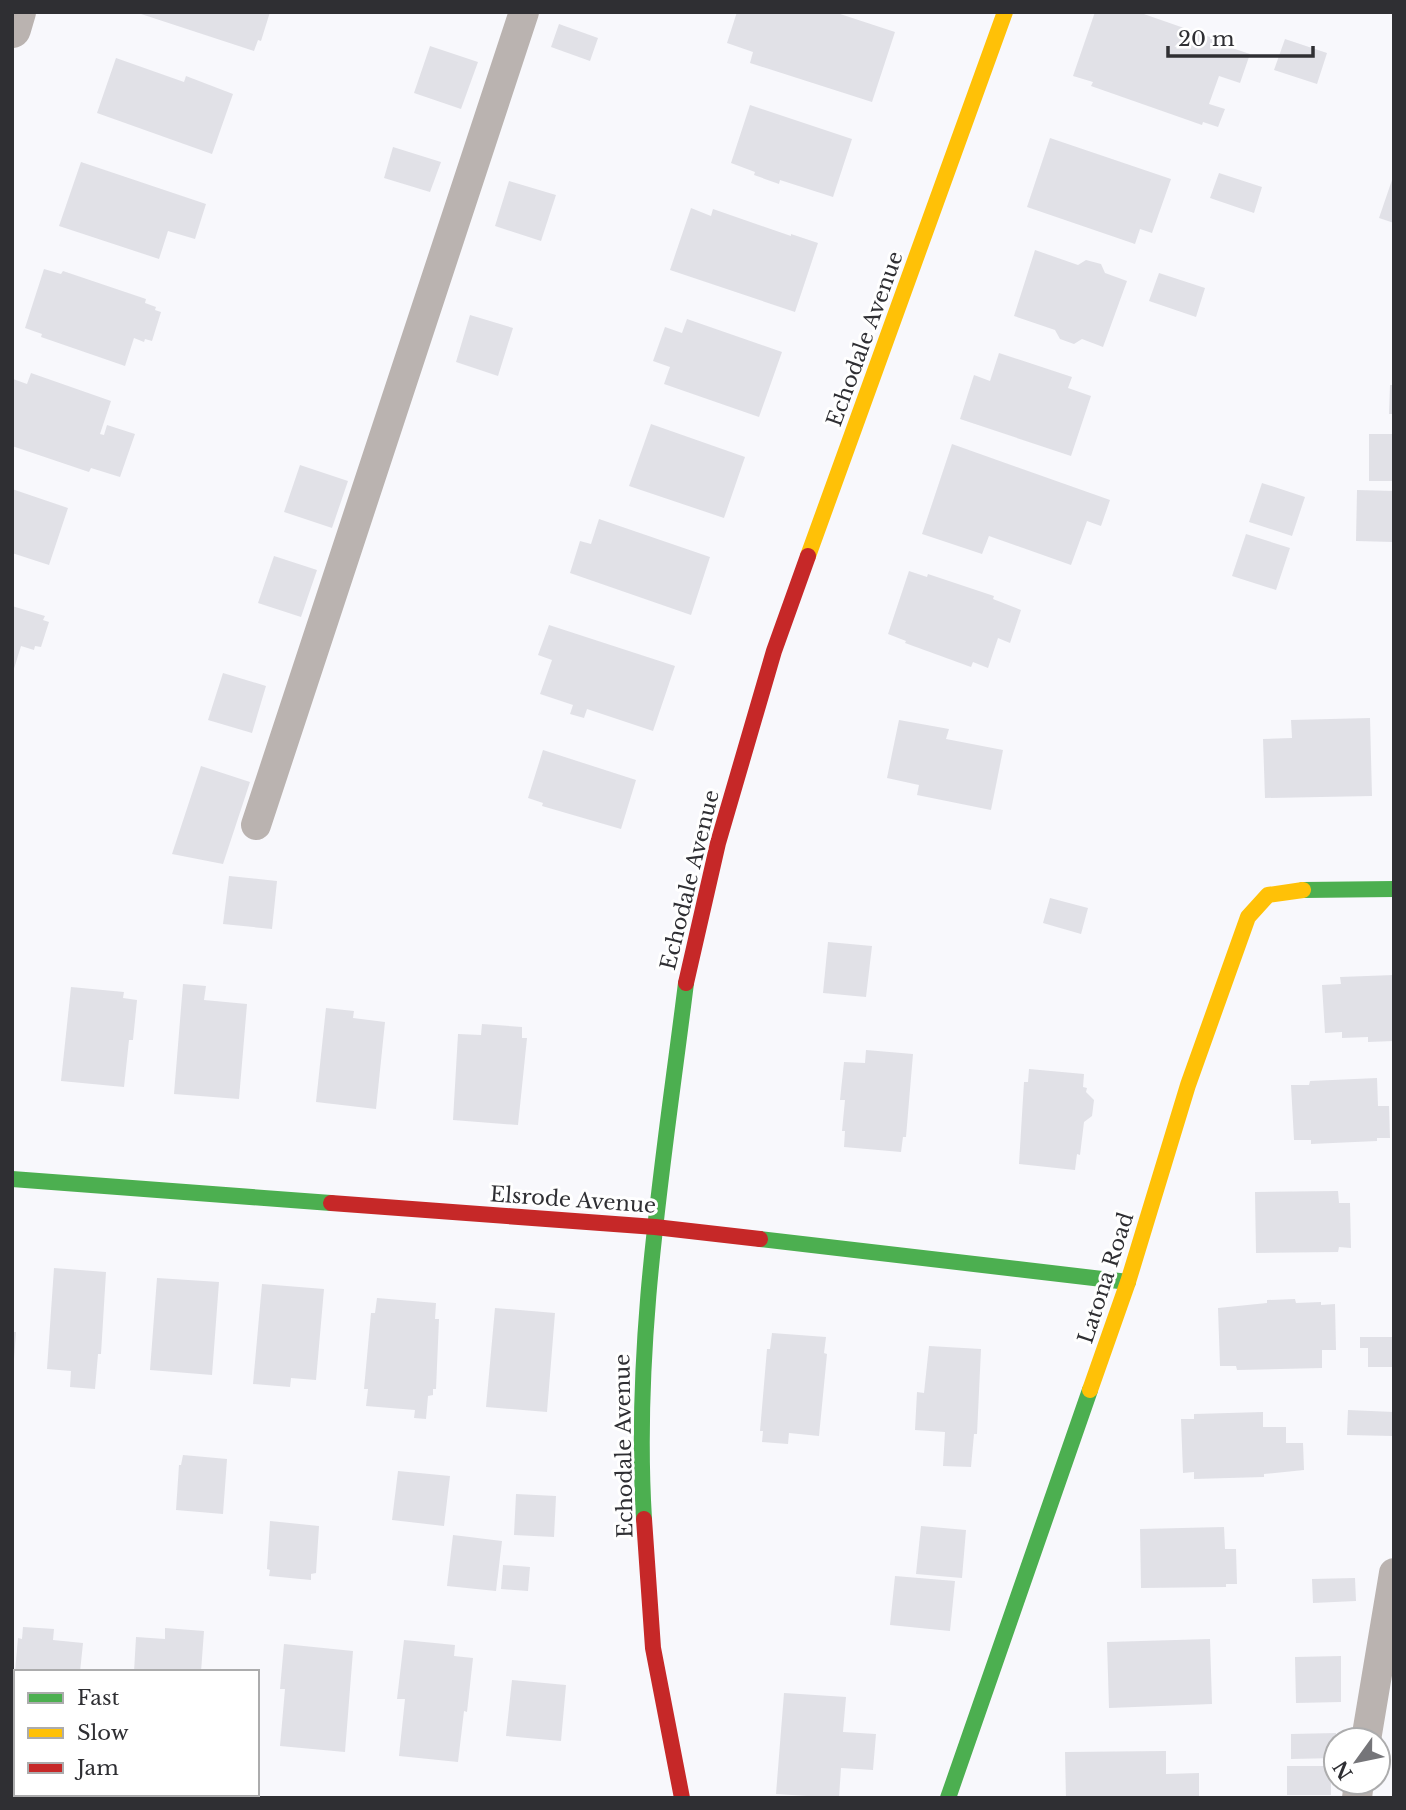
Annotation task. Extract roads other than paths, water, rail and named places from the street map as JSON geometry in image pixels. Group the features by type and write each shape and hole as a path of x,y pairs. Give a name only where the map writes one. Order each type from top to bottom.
{"street":[{"path":"12,29 17,12"},
{"name":"Echodale Avenue","path":"682,1798 653,1648 641,1467 643,1343 687,979 722,830 774,651 1005,12"},
{"name":"Latona Road","path":"948,1798 1128,1282 1188,1085 1248,917 1268,895 1296,890 1394,889"},
{"name":"Elsrode Avenue","path":"12,1179 655,1227 1128,1282"}],"lane":[{"path":"256,825 524,12"},
{"path":"1368,1726 1394,1573"}]}
